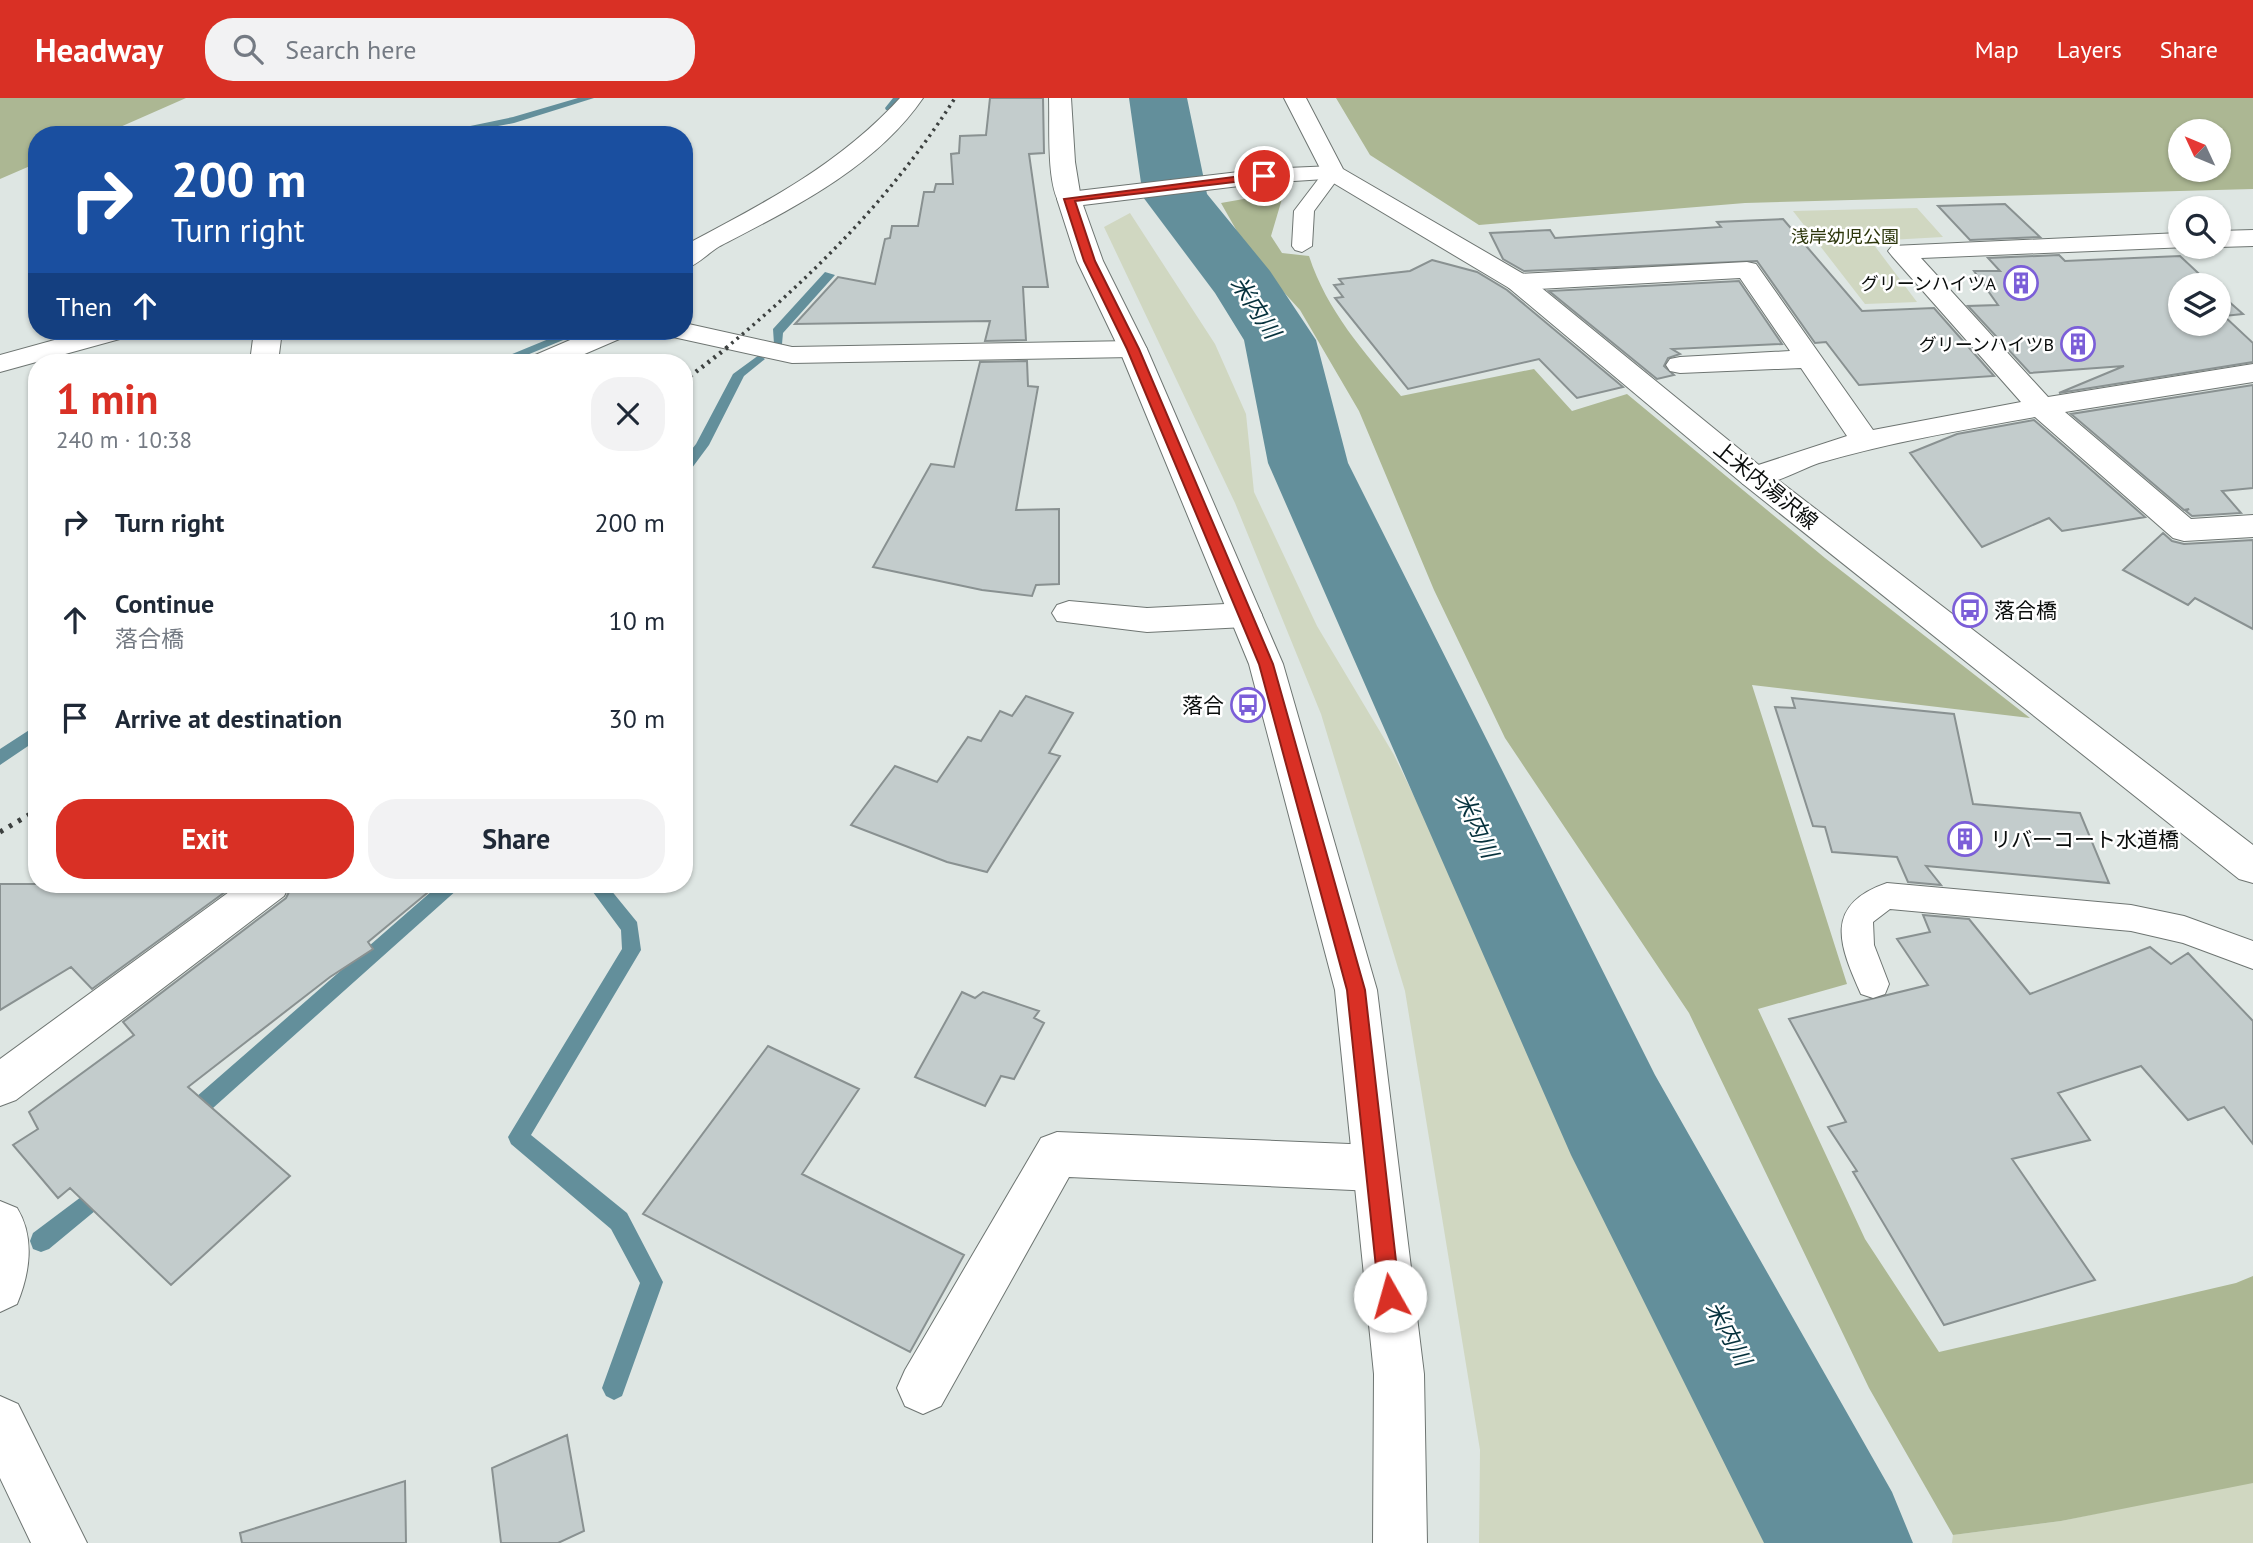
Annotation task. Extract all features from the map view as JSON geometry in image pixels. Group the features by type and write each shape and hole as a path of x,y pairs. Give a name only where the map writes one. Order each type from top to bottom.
{"street":[{"path":"693,252 817,184 883,134 912,98"},
{"path":"1060,98 1063,162 1087,197 1090,261 1133,349 1266,664 1356,990 1399,1374 1399,1543"},
{"path":"1087,197 1264,176 1332,173 1295,98"},
{"name":"上米内湯沢線","path":"1332,173 1518,282 1754,477 2253,867"},
{"path":"2231,239 2253,238"},
{"path":"2168,241 1901,251 2041,407 2184,530 2253,526"},
{"path":"1518,282 1748,270 1866,440"},
{"path":"693,333 792,355 1133,349"},
{"path":"35,354 85,340"},
{"path":"561,354 593,340"},
{"path":"0,364 28,356"},
{"path":"1680,365 1809,359"},
{"path":"1754,477 1802,456 1866,440 2041,407 2253,373"},
{"path":"1069,612 1147,620 1245,615"},
{"path":"0,1084 258,893"},
{"path":"923,1388 1057,1154 1374,1168"},
{"path":"0,1225 6,1235 0,1287"},
{"path":"0,1422 60,1543"}],"lane":[{"path":"1302,246 1304,211 1332,173"},
{"path":"1873,984 1858,951 1856,925 1863,909 1872,901 1887,897 2131,918 2184,930 2253,956"}],"green space":[{"path":"0,98 186,98 122,126 28,126 28,167 0,179"},
{"path":"1336,98 2253,98 2253,189 1745,203 1479,225 1370,155"},
{"path":"1284,192 1271,236 1282,253 1309,256 1336,313 1401,396 1534,369 1572,411 1627,394 1825,558 2030,718 1752,685 1847,984 1758,1009 1865,1239 1939,1352 2236,1283 2253,1276 2253,1483 2061,1521 1953,1535 1869,1388 1689,1013 1505,738 1434,590 1359,411 1300,310 1251,256 1221,203"},
{"name":"浅岸幼児公園","path":"1917,208 1943,237 1871,241 1917,302 1865,304 1793,211"},
{"path":"1130,213 1215,344 1246,414 1254,492 1317,626 1394,755 1510,994 1558,1122 1708,1418 1756,1489 1772,1543 1479,1543 1480,1450 1405,991 1321,714 1235,503 1104,227"},
{"path":"2246,1482 2253,1483 2253,1543 1952,1543 1953,1535 2061,1521"}],"building":[{"path":"990,98 1043,98 1044,153 1029,154 1048,287 1023,287 1026,340 985,341 990,321 795,324 838,277 875,284 885,239 890,238 892,226 918,226 924,192 934,192 936,184 953,184 951,154 959,153 960,136 986,135"},
{"path":"2005,204 2040,237 1970,240 1938,206"},
{"path":"1783,219 1862,311 1934,308 1994,376 1859,385 1826,342 1815,343 1757,261 1524,271 1503,259 1490,233 1550,230 1555,238 1721,227 1717,222"},
{"path":"2059,255 2065,261 2168,257 2168,259 2183,259 2198,273 2168,273 2168,336 2231,336 2231,323 2253,343 2253,362 2059,393 2124,366 2030,373 1968,306 1998,305 1974,271 2000,271 1988,258"},
{"path":"1432,260 1477,272 1507,290 1623,387 1577,398 1539,359 1408,389 1335,298 1343,297 1334,285 1343,284 1339,279 1410,271"},
{"path":"1739,281 1782,344 1672,349 1680,354 1668,358 1664,366 1674,375 1657,379 1549,291"},
{"path":"2231,304 2243,314 2231,315"},
{"path":"1027,361 1028,386 1038,387 1016,510 1059,509 1059,584 1036,585 1032,596 982,590 873,567 931,464 954,467 980,362"},
{"path":"2253,385 2253,488 2222,491 2241,513 2192,516 2186,511 2189,509 2184,510 2071,414"},
{"path":"2034,420 2145,517 2062,531 2049,518 1982,547 1910,453 1957,434"},
{"path":"2163,533 2172,541 2184,544 2253,540 2253,629 2195,598 2188,605 2123,570"},
{"path":"1026,696 1073,713 1049,753 1060,756 987,872 947,862 851,825 895,766 937,782 968,737 981,741 1000,711 1012,716"},
{"path":"1792,698 1954,714 1973,804 2080,813 2109,883 1926,866 1941,885 1908,882 1897,857 1832,852 1825,827 1813,826 1775,707 1795,708"},
{"path":"0,884 28,884 28,893 224,893 92,989 71,967 0,1010"},
{"path":"288,893 427,893 368,942 373,949 330,977 188,1087 290,1176 171,1285 70,1188 58,1198 13,1145 38,1129 29,1112 134,1035 123,1022 286,898"},
{"path":"1923,915 1969,919 2030,994 2150,947 2171,964 2188,953 2253,1021 2253,1144 2224,1107 2188,1120 2141,1066 2058,1093 2090,1140 2012,1159 2095,1280 1944,1325 1853,1172 1857,1171 1828,1127 1846,1122 1789,1019 1928,985 1897,939 1930,932"},
{"path":"962,992 975,998 983,992 1039,1011 1034,1018 1044,1023 1014,1079 1001,1076 985,1106 915,1077"},
{"path":"768,1046 859,1089 802,1174 964,1255 910,1352 643,1214"},
{"path":"567,1435 584,1531 558,1543 501,1543 492,1468"},
{"path":"405,1481 406,1543 242,1543 240,1533"}],"waterway":[{"path":"481,126 514,120 589,98"},
{"path":"890,108 898,98"},
{"name":"米内川","path":"1158,98 1175,197 1245,286 1280,340 1308,463 1613,1115 1841,1543"},
{"path":"778,341 777,332 829,275"},
{"path":"520,354 556,340"},
{"path":"693,457 739,374 759,359"},
{"path":"0,758 28,738"},
{"path":"187,1118 442,893"},
{"path":"603,893 630,928 632,950 518,1137 619,1221 652,1282 614,1388"},
{"path":"41,1241 105,1189"}],"railway":[{"path":"726,348 790,292 850,232 905,168 955,98"},
{"path":"693,374 728,347"},
{"path":"0,832 28,815"}],"place":[{"name":"グリーンハイツA","path":"2021,283"},
{"name":"グリーンハイツB","path":"2078,344"},
{"name":"落合橋","path":"1970,610"},
{"name":"落合","path":"1248,705"},
{"name":"リバーコート水道橋","path":"1965,839"}],"route":[{"path":"1264,176 1069,199 1090,261 1133,349 1266,664 1356,990 1390,1296"}]}
